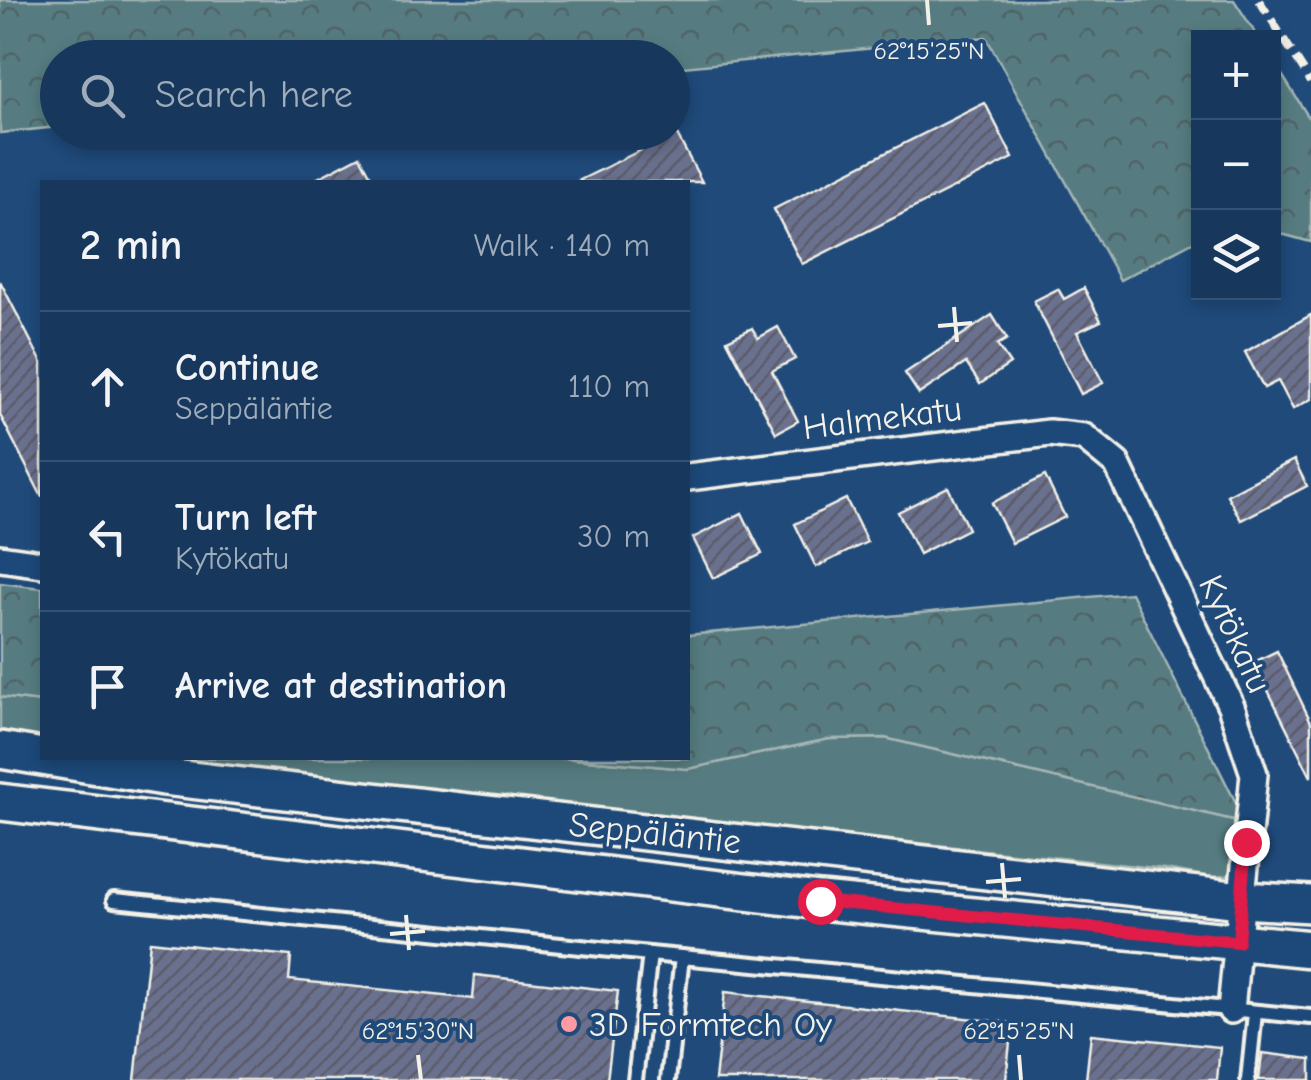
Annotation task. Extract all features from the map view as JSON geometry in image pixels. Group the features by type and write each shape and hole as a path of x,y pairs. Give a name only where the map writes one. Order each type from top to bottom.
{"main road":[{"name":"Seppäläntie","path":"0,750 40,757"},
{"name":"Seppäläntie","path":"61,760 164,777 1241,900 1311,904"},
{"name":"Seppäläntie","path":"0,802 820,901 1311,949"}],"street":[{"name":"Halmekatu","path":"690,477 1048,433 1084,437"},
{"name":"Kytökatu","path":"1084,437 1117,464 1231,706 1254,774 1238,942 1243,1011"},
{"path":"0,558 40,564"}],"lane":[{"path":"114,900 1311,1017"},
{"path":"635,1080 650,954"},
{"path":"668,1080 682,957"},
{"path":"1243,1011 1248,1080"}],"green space":[{"path":"0,0 1234,0 1253,30 1191,30 1191,243 1120,280 986,37 690,66 690,40 40,40 40,129 0,133"},
{"path":"1281,73 1311,121 1311,242 1281,234"},
{"path":"0,583 40,588 40,702 0,697"},
{"path":"1131,593 1246,823 885,738 829,739 688,769 586,760 690,760 690,635"},
{"path":"0,697 40,702 40,739 0,733"},
{"path":"885,738 1246,823 1238,875 1211,877 253,773 170,760 586,760 688,769 829,739"}],"building":[{"path":"985,103 1013,158 802,264 774,209"},
{"path":"641,150 685,150 702,182 690,180 580,180"},
{"path":"360,156 373,180 314,180"},
{"path":"0,281 40,359 40,493 0,415"},
{"path":"1084,288 1101,321 1077,332 1103,383 1081,394 1034,301 1058,289 1064,299"},
{"path":"992,315 1007,339 997,345 1010,364 980,384 966,363 919,394 905,373"},
{"path":"1311,315 1311,399 1293,409 1278,381 1264,388 1245,352"},
{"path":"778,327 795,359 772,371 798,421 776,433 727,340 752,328 758,338"},
{"path":"1294,460 1307,486 1241,520 1227,495"},
{"path":"1045,476 1065,517 1012,543 992,503"},
{"path":"948,487 968,529 919,554 898,512"},
{"path":"846,499 867,542 816,567 795,524"},
{"path":"742,513 762,554 713,578 693,538"},
{"path":"1277,651 1311,722 1311,777 1254,662"},
{"path":"150,941 291,956 289,980 473,999 475,975 618,991 607,1080 135,1080"},
{"path":"725,992 1012,1023 1006,1080 715,1080"},
{"path":"1091,1034 1220,1047 1217,1080 1086,1080"},
{"path":"1262,1053 1311,1059 1311,1080 1259,1080"}],"railway":[{"path":"1259,0 1311,82"}],"place":[{"name":"3D Formtech Oy","path":"569,1024"}],"route":[{"path":"820,901 1238,942 1246,842"}]}
